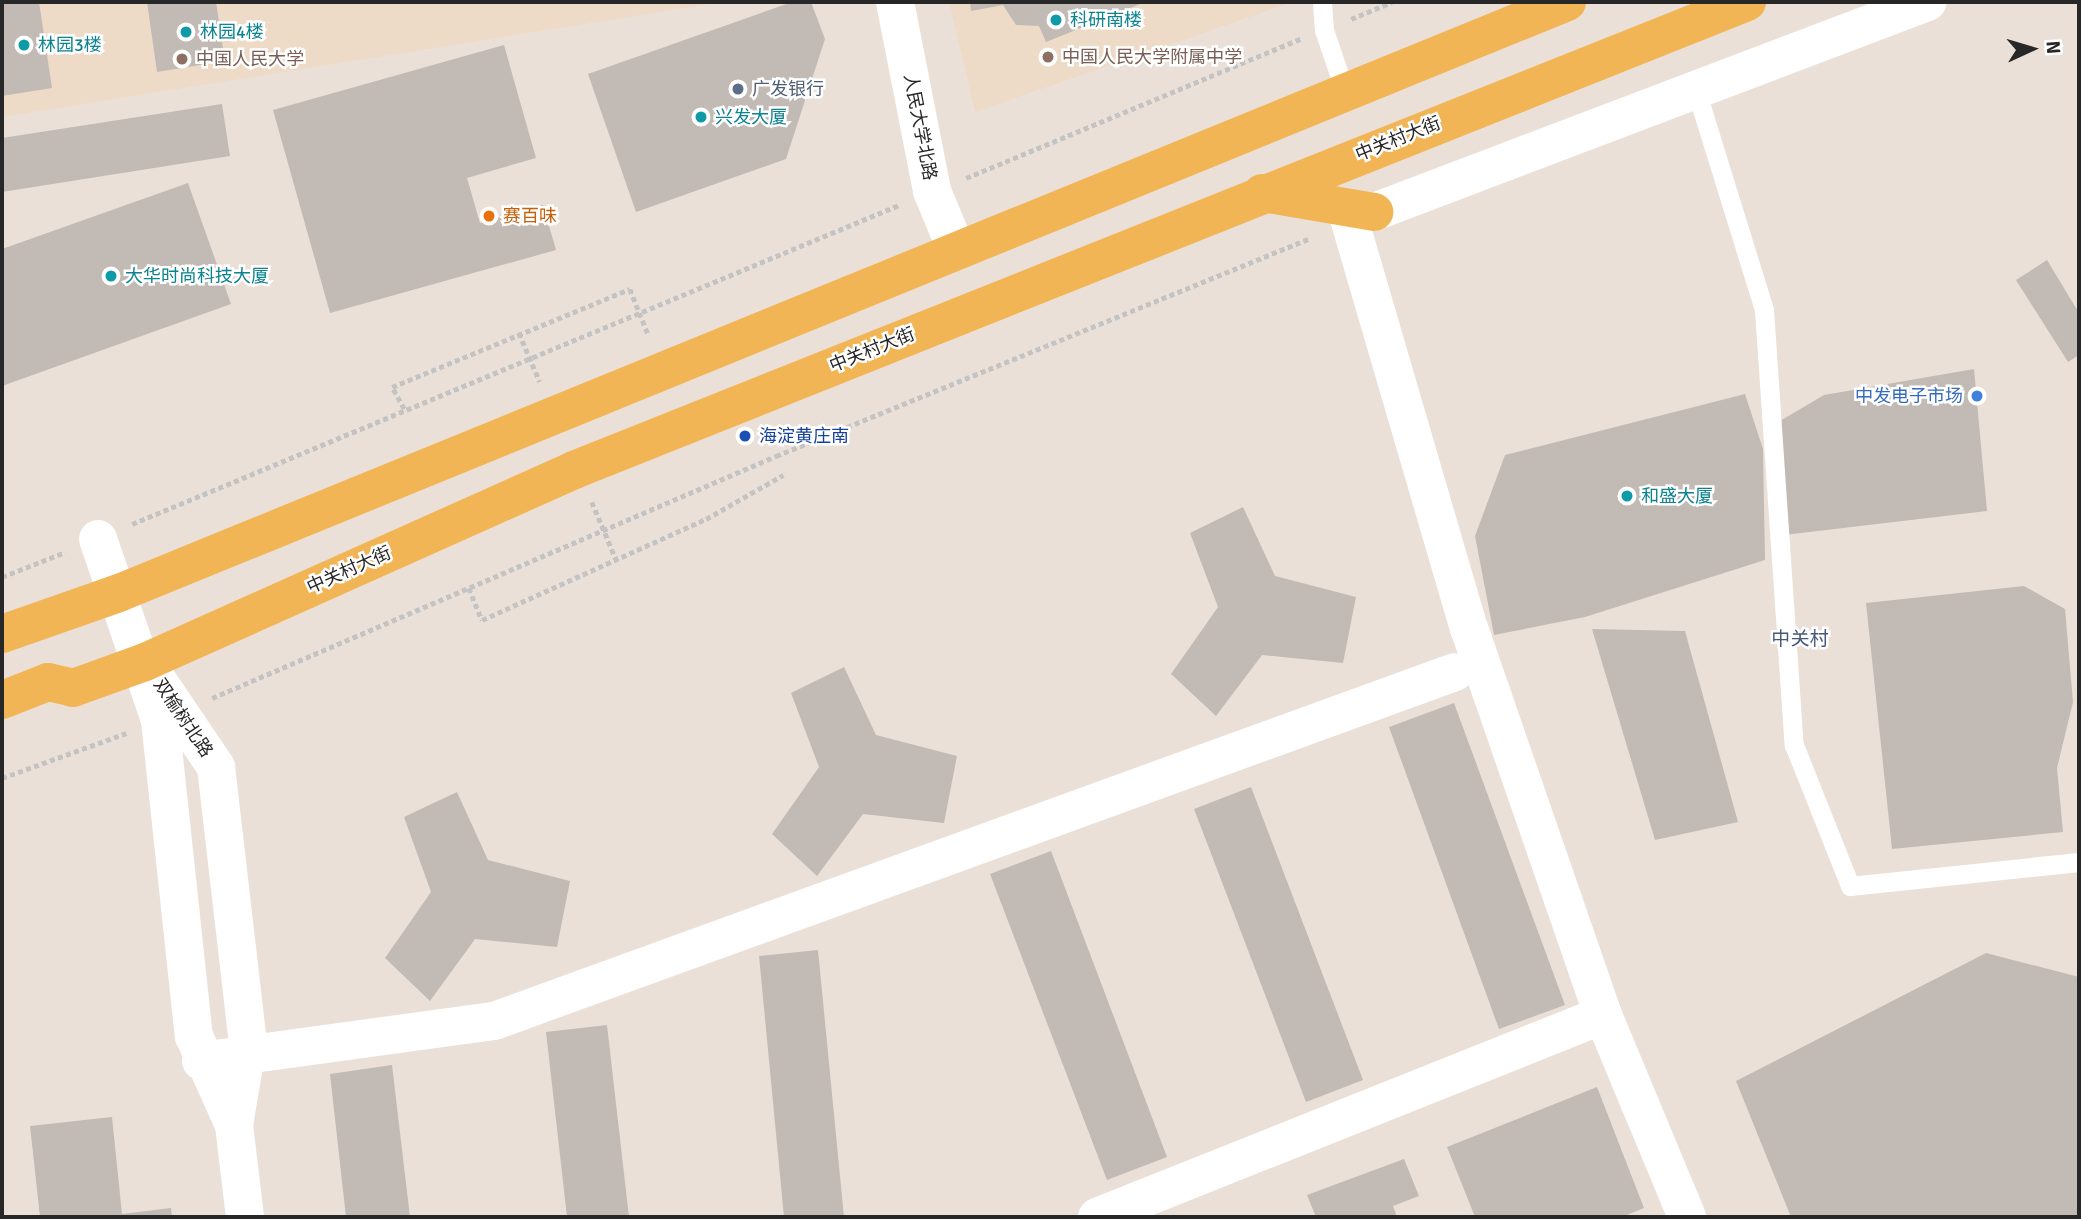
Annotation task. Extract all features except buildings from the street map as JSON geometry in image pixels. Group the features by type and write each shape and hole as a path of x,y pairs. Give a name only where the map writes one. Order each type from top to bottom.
{"main road":[{"path":"2,634 119,593 1345,92 1504,14 1567,2"},
{"name":"中关村大街","path":"2,700 48,682 73,688 145,662 574,470 1262,193 1747,2"},
{"path":"1262,193 1362,217"}],"street":[{"name":"人民大学北路","path":"895,2 932,191 956,249"},
{"path":"1687,1217 1603,1015 1469,628 1362,217 1927,2"},
{"name":"双榆树北路","path":"98,539 145,662 170,716 216,767 246,1054 234,1125 245,1217"},
{"path":"201,1060 494,1021 1455,672"},
{"name":"双榆树北路","path":"170,716 201,1060 234,1125"},
{"path":"1097,1217 1603,1015"}],"lane":[{"path":"1322,2 1324,30 1345,92"},
{"path":"1696,90 1764,310 1794,745 1850,886 2079,862"}],"path":[{"path":"2,577 1392,2"},
{"path":"2,778 170,716 469,588 1362,217"},
{"path":"404,409 392,387 630,289 648,334"},
{"path":"469,588 482,620 706,519 783,475"}],"shaded area":[{"name":"中国人民大学","path":"2,2 723,2 2,117"},
{"name":"中国人民大学附属中学","path":"949,2 1293,2 975,112"}],"place":[{"name":"科研南楼","path":"1056,20"},
{"name":"林园4楼","path":"186,32"},
{"name":"林园3楼","path":"24,45"},
{"name":"中国人民大学附属中学","path":"1048,57"},
{"name":"中国人民大学","path":"182,59"},
{"name":"广发银行","path":"738,89"},
{"name":"兴发大厦","path":"701,117"},
{"name":"赛百味","path":"489,216"},
{"name":"大华时尚科技大厦","path":"111,276"},
{"name":"中发电子市场","path":"1977,396"},
{"name":"海淀黄庄南","path":"745,436"},
{"name":"和盛大厦","path":"1627,496"}],"district":[{"name":"中关村","path":"1800,640"}]}
